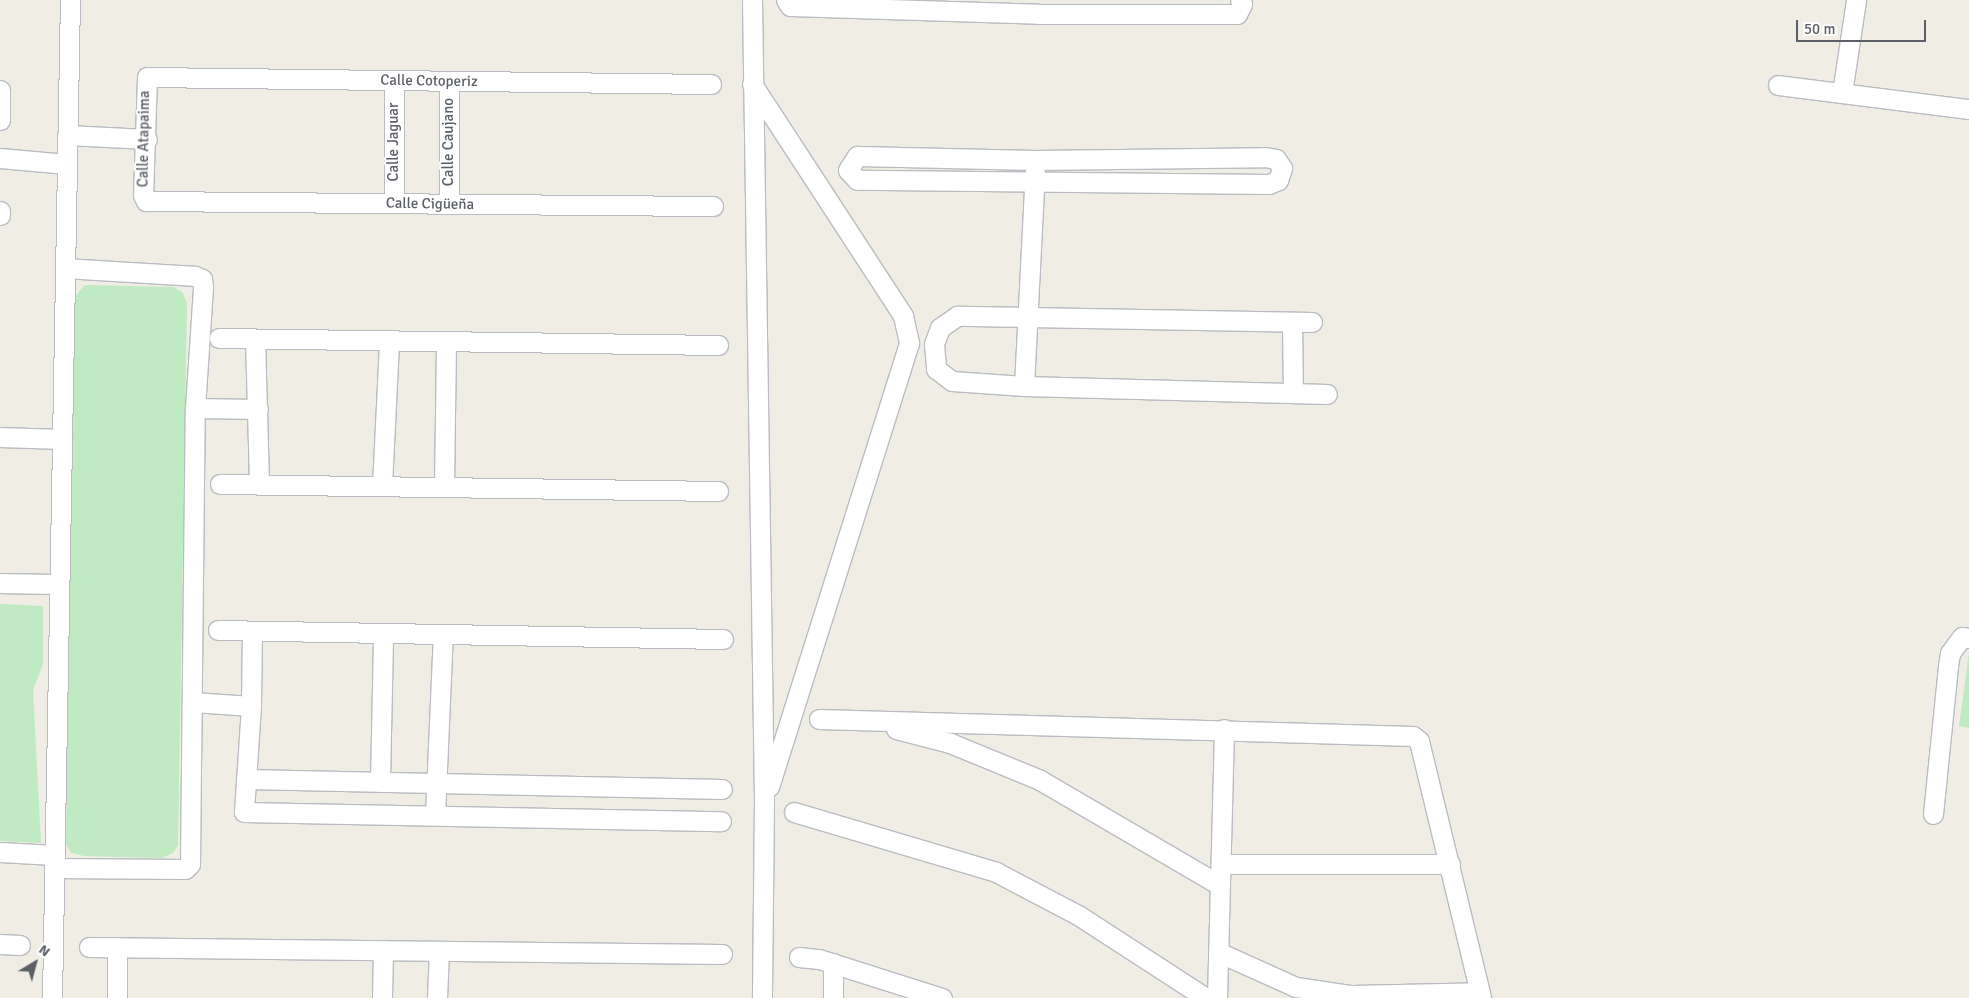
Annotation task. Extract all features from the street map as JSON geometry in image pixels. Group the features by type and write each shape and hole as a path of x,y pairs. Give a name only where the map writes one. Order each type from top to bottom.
{"street":[{"path":"52,998 70,0"},
{"path":"752,0 764,801 762,998"},
{"path":"786,0 790,6 1040,7 1237,14 1240,0"},
{"path":"1842,93 1856,0"},
{"name":"Calle Cotoperiz","path":"147,77 711,84"},
{"name":"Calle Atapaima","path":"146,201 143,195 147,139 147,77"},
{"name":"Calle Jaguar","path":"394,80 394,203"},
{"name":"Calle Caujano","path":"449,81 449,204"},
{"path":"752,84 903,316 909,342 764,801"},
{"path":"1778,85 1969,106"},
{"path":"0,90 0,120"},
{"path":"67,135 147,139"},
{"path":"856,156 1035,160 1265,157 1276,160 1282,168 1278,180 1268,184 1035,182 857,180 848,170 850,162 856,156"},
{"path":"0,158 67,164"},
{"path":"1024,386 1025,318 1035,160"},
{"name":"Calle Cigüeña","path":"146,201 713,206"},
{"path":"0,852 54,861 188,867 193,702 195,408 202,279 195,276 65,268"},
{"path":"1312,322 957,316 940,328 934,346 936,369 952,381 1024,386 1327,394"},
{"path":"1292,322 1294,393"},
{"path":"219,338 718,345"},
{"path":"255,339 259,484"},
{"path":"382,486 389,340"},
{"path":"444,487 446,342"},
{"path":"909,342 934,346"},
{"path":"195,408 258,409"},
{"path":"0,437 62,439"},
{"path":"220,484 718,491"},
{"path":"0,583 60,584"},
{"path":"218,630 723,639"},
{"path":"252,631 251,706 244,812 721,821"},
{"path":"380,782 383,634"},
{"path":"435,815 443,635"},
{"path":"1934,814 1950,653 1962,637 1969,638"},
{"path":"193,702 251,706"},
{"path":"819,719 1413,736 1419,741 1480,995 1351,995 1296,987 1218,952"},
{"path":"861,720 950,743 1040,780 1220,885"},
{"path":"1217,998 1224,730"},
{"path":"246,779 722,789"},
{"path":"794,812 996,872 1078,915 1206,998"},
{"path":"1221,864 1450,864"},
{"path":"0,944 20,945"},
{"path":"90,947 722,954"},
{"path":"117,947 117,998"},
{"path":"382,950 382,998"},
{"path":"437,998 439,951"},
{"path":"799,957 833,963 942,998"},
{"path":"832,998 833,963"}],"green space":[{"path":"85,285 174,287 182,292 187,303 178,845 173,853 162,858 84,856 71,853 66,844 71,301"},
{"path":"0,604 43,606 43,664 33,690 41,843 0,841"},
{"path":"1969,652 1969,728 1959,726"}]}
